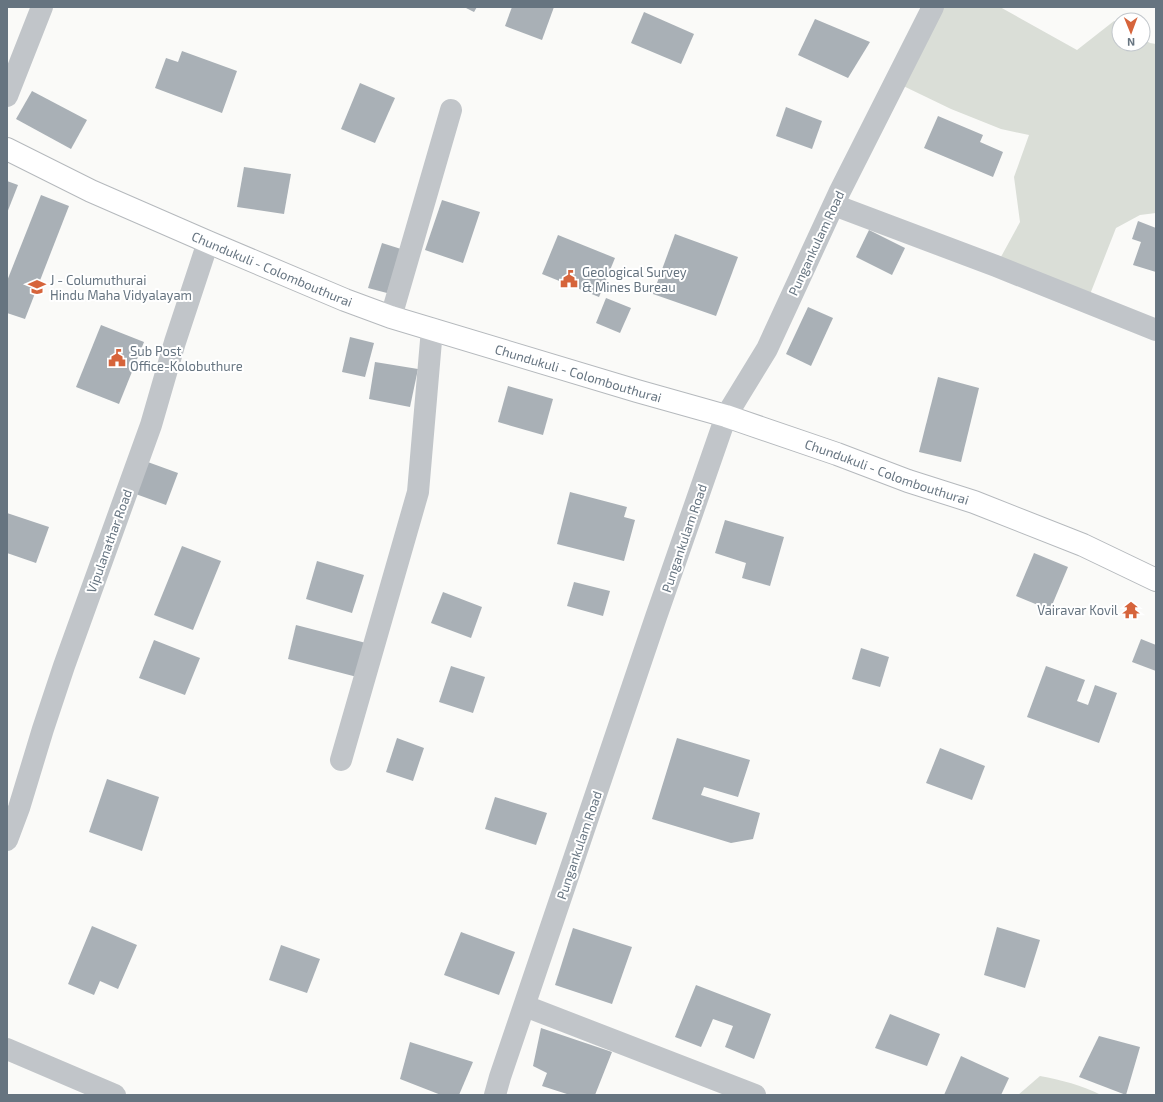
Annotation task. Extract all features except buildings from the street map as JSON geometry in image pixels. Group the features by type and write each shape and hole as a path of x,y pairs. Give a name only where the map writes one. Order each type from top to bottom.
{"main road":[{"name":"Chundukuli - Colombouthurai","path":"7,149 91,191 345,300 391,317 726,416 837,454 974,502 1083,545 1156,580"}],"street":[{"path":"7,96 42,7"},
{"name":"Pungankulam Road","path":"495,1095 726,416 767,349 842,186 933,7"},
{"path":"391,317 451,110"},
{"path":"834,205 1003,268 1156,330"},
{"name":"Vipulanathar Road","path":"7,840 19,808 64,666 151,425 175,342 208,242"},
{"path":"341,760 418,492 432,329"},
{"path":"525,1006 755,1095"},
{"path":"7,1049 116,1095"}],"shaded area":[{"path":"933,7 1000,7 1077,50 1111,23 1111,52 1151,52 1151,43 1156,44 1156,213 1140,215 1116,228 1087,302 996,266 1020,222 1014,177 1029,135 1001,129 951,109 895,82"},
{"path":"1040,1076 1071,1083 1101,1095 1018,1095"}],"place":[{"name":"Geological Survey & Mines Bureau","path":"569,279"},
{"name":"J - Columuthurai Hindu Maha Vidyalayam","path":"37,287"},
{"name":"Sub Post Office-Kolobuthure","path":"117,358"},
{"name":"Vairavar Kovil","path":"1131,610"}]}
